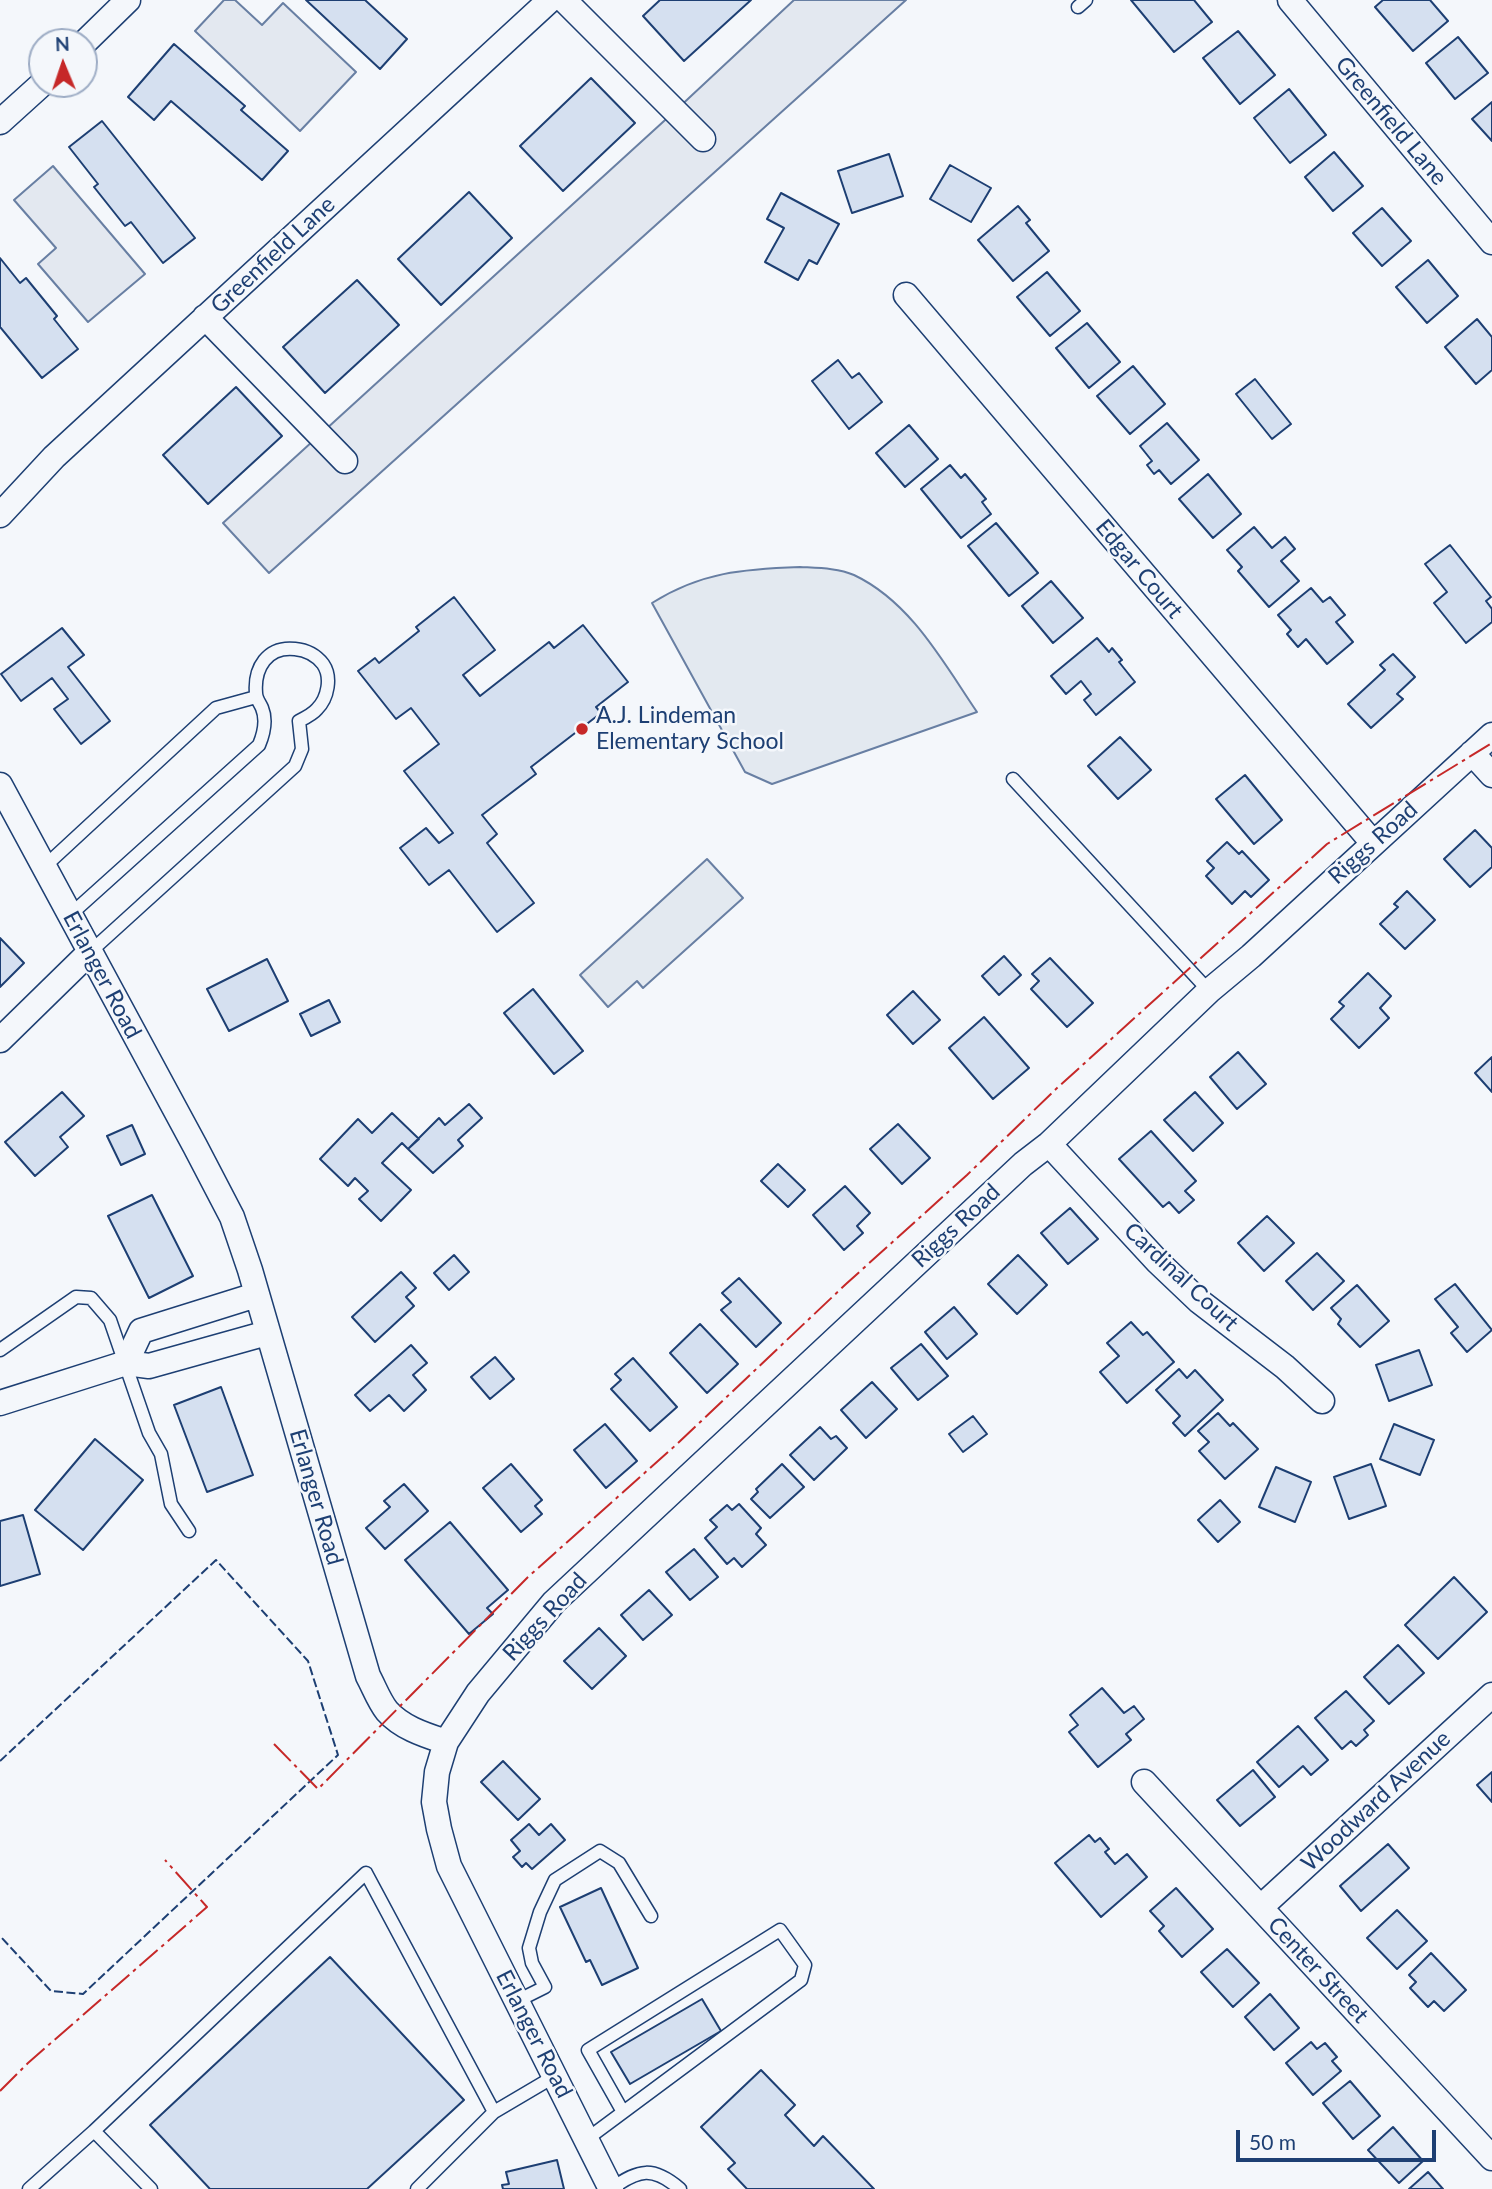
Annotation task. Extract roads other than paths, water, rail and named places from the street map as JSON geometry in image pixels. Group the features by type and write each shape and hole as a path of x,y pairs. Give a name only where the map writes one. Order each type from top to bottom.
{"street":[{"path":"98,29 128,0"},
{"name":"Greenfield Lane","path":"0,515 54,457 550,0"},
{"path":"564,0 703,139"},
{"name":"Greenfield Lane","path":"1290,0 1492,242"},
{"path":"0,122 28,97"},
{"name":"Edgar Court","path":"906,295 1373,843"},
{"path":"205,317 345,461"},
{"name":"Riggs Road","path":"446,1742 478,1693 554,1602 1023,1164 1049,1144 1209,992 1492,735"},
{"path":"1472,753 1492,775"},
{"name":"Erlanger Road","path":"0,785 232,1217 368,1676 386,1709 400,1722 415,1731 446,1742 437,1772 435,1802 439,1829 450,1866 611,2189"},
{"path":"0,1040 90,952"},
{"name":"Cardinal Court","path":"1049,1144 1158,1262 1199,1301 1285,1367 1322,1401"},
{"path":"126,1363 141,1331 256,1295"},
{"path":"0,1403 126,1363 149,1366 267,1333"},
{"name":"Woodward Avenue","path":"1261,1908 1492,1695"},
{"name":"Center Street","path":"1144,1782 1492,2158"}],"lane":[{"path":"70,915 259,745 264,732 264,720 263,710 256,697 256,679 271,652 286,648 313,654 328,676 326,695 317,709 299,721 302,749 295,766 90,952"},
{"path":"44,867 216,708 256,697"},
{"path":"1013,779 1209,992"},
{"path":"0,1350 76,1297 91,1298 110,1320 149,1433 161,1454 172,1504 189,1531"},
{"path":"517,2001 545,1987 532,1964 529,1948 540,1912 555,1880 600,1851 619,1863 651,1916"},
{"path":"29,2189 94,2131 366,1873 494,2112"},
{"path":"586,2139 623,2112 801,1980 805,1965 780,1930 588,2050 623,2112"},
{"path":"417,2189 494,2112 555,2076"},
{"path":"94,2131 151,2189"},
{"path":"611,2189 628,2177 644,2172 656,2173 680,2189"}],"place":[{"name":"A.J. Lindeman Elementary School","path":"582,729"}]}
